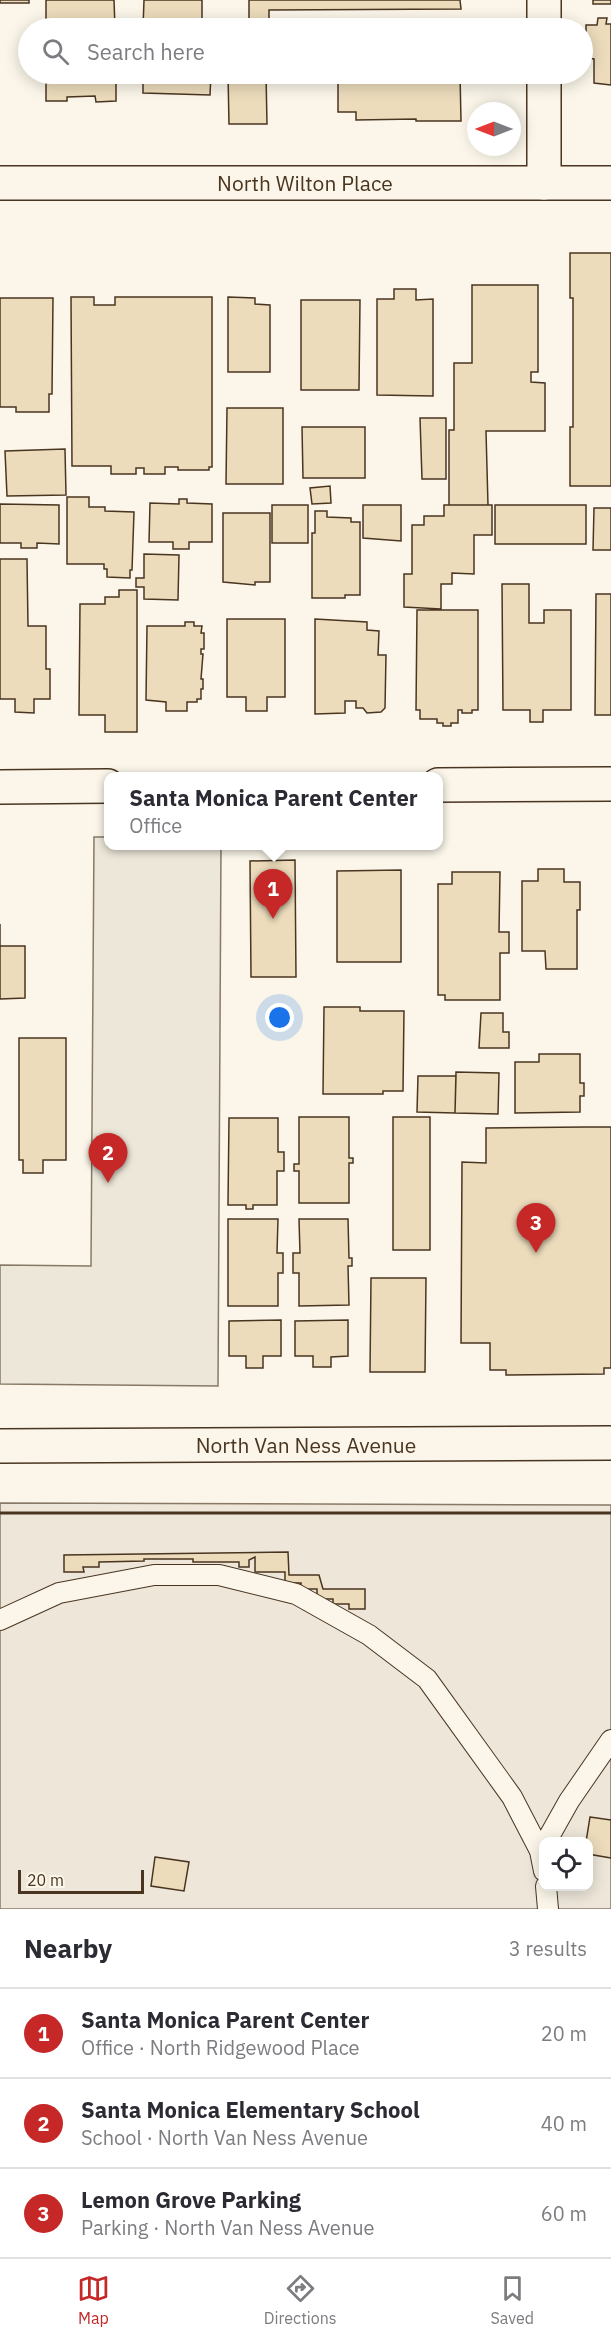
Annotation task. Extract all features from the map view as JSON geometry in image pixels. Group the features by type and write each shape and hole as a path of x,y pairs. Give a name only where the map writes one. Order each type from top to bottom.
{"street":[{"path":"544,0 544,18"},
{"path":"544,84 544,183"},
{"name":"North Wilton Place","path":"0,183 611,183"},
{"path":"443,785 611,784"},
{"path":"0,787 104,786"},
{"name":"North Van Ness Avenue","path":"0,1446 611,1443"}],"lane":[{"path":"0,1620 59,1593 154,1575 219,1575 296,1594 369,1635 427,1679 512,1797 539,1845"},
{"path":"551,1837 569,1802 611,1740"},
{"path":"546,1891 548,1909"}],"shaded area":[{"path":"94,837 104,837 104,850 221,850 218,1386 0,1384 0,1265 91,1266"},
{"path":"0,1503 611,1505 611,1909 0,1909"}],"building":[{"path":"0,0 29,0 29,3 0,3"},
{"path":"46,0 114,0 115,18 46,18"},
{"path":"144,0 202,0 202,18 143,18"},
{"path":"249,0 460,0 461,9 269,10 269,18 249,18"},
{"path":"593,0 611,0 611,4 593,4"},
{"path":"598,18 607,18 606,24 611,24 611,85 594,83 593,25 597,25"},
{"path":"46,84 116,84 116,101 96,102 95,96 67,97 67,101 46,101"},
{"path":"143,84 211,84 210,95 143,93"},
{"path":"228,84 266,84 267,124 229,124"},
{"path":"338,84 460,84 461,121 356,120 356,112 338,112"},
{"path":"570,253 611,253 611,486 570,486 570,427 573,427 573,298 570,298"},
{"path":"472,285 538,285 538,372 531,372 531,382 545,383 545,431 486,431 488,505 449,505 449,430 454,430 454,363 472,363"},
{"path":"394,289 416,289 416,300 433,299 433,396 377,395 377,299 394,299"},
{"path":"71,297 94,297 94,305 115,305 115,297 212,297 212,467 209,467 209,470 178,470 178,467 165,467 165,474 144,474 144,468 136,468 136,474 111,474 111,466 72,466"},
{"path":"228,297 255,298 255,304 270,305 270,372 228,372"},
{"path":"0,298 53,298 52,394 49,394 49,412 16,412 16,407 0,407"},
{"path":"301,300 360,300 359,390 301,390"},
{"path":"227,408 283,408 283,484 226,484"},
{"path":"420,418 446,418 446,479 422,479"},
{"path":"302,427 365,427 365,478 303,478"},
{"path":"65,449 66,495 7,496 5,451"},
{"path":"330,486 331,503 312,504 310,488"},
{"path":"67,497 89,497 89,507 105,507 105,511 134,512 130,578 107,577 104,564 67,564"},
{"path":"179,499 187,499 187,503 212,504 212,542 189,542 189,549 173,549 173,542 149,542 150,503 179,504"},
{"path":"0,504 59,505 59,544 37,543 37,548 21,548 21,543 0,543"},
{"path":"272,505 308,505 308,543 272,543"},
{"path":"363,505 401,505 401,541 363,538"},
{"path":"444,505 492,505 492,535 474,535 474,574 452,573 452,584 441,584 441,609 404,607 404,574 412,574 412,525 424,525 424,516 444,516"},
{"path":"495,505 586,505 586,544 495,544"},
{"path":"594,508 611,508 611,550 593,550"},
{"path":"315,511 327,511 327,517 351,518 351,522 360,522 360,595 345,595 345,598 312,598 312,533 315,533"},
{"path":"223,513 270,513 270,582 255,582 255,585 223,582"},
{"path":"144,554 179,555 178,600 144,599 144,587 136,587 136,578 144,578"},
{"path":"0,559 27,559 28,626 46,626 46,669 50,669 50,699 34,699 34,713 15,712 15,699 0,699"},
{"path":"502,584 529,584 529,623 544,623 544,610 571,610 571,710 543,710 543,722 530,722 530,710 503,710"},
{"path":"119,590 137,590 137,732 105,732 105,715 79,715 80,604 105,604 105,597 119,597"},
{"path":"596,594 611,594 611,715 595,715"},
{"path":"417,610 478,610 478,710 472,710 472,713 462,713 462,710 458,710 458,723 451,723 451,726 437,723 437,719 420,719 420,710 416,710"},
{"path":"227,619 285,619 285,697 267,697 267,711 246,711 246,697 227,697"},
{"path":"315,619 367,622 367,630 379,631 378,655 386,655 385,708 381,712 367,713 363,708 356,708 356,701 345,701 345,713 315,714"},
{"path":"185,622 194,622 194,626 202,626 201,633 204,633 204,649 201,649 203,689 201,689 201,699 197,699 197,702 187,702 187,711 166,711 166,702 146,700 147,626 185,626"},
{"path":"295,860 296,977 251,977 250,861"},
{"path":"538,869 564,869 564,882 580,882 580,910 577,910 577,969 546,969 545,951 522,951 522,881 538,881"},
{"path":"401,870 401,962 337,962 337,871"},
{"path":"452,872 500,872 499,932 509,932 509,953 500,953 500,1000 445,1000 445,995 438,995 438,884 452,884"},
{"path":"0,946 25,946 25,998 0,999"},
{"path":"324,1007 360,1007 360,1011 404,1011 403,1091 383,1091 383,1094 323,1094"},
{"path":"481,1013 503,1013 503,1032 509,1032 509,1048 479,1048"},
{"path":"19,1038 66,1038 66,1160 43,1160 43,1173 23,1173 23,1160 19,1160"},
{"path":"539,1054 580,1054 580,1083 584,1083 584,1096 580,1096 580,1112 515,1113 515,1062 539,1062"},
{"path":"456,1072 499,1073 498,1114 455,1113"},
{"path":"418,1076 456,1076 455,1113 417,1112"},
{"path":"299,1117 349,1117 349,1158 353,1158 353,1163 349,1163 349,1203 299,1203 299,1171 294,1171 294,1164 299,1164"},
{"path":"393,1117 430,1117 430,1250 393,1250"},
{"path":"229,1118 278,1118 278,1152 284,1152 284,1171 277,1171 277,1205 253,1205 253,1209 246,1209 246,1205 228,1205"},
{"path":"611,1127 611,1368 604,1368 604,1374 506,1375 506,1370 490,1370 490,1343 461,1343 462,1162 486,1163 486,1128"},
{"path":"228,1219 278,1219 277,1253 283,1253 283,1273 278,1273 278,1306 228,1306"},
{"path":"299,1219 348,1219 349,1258 352,1258 352,1266 348,1266 349,1305 299,1306 299,1273 293,1273 293,1253 300,1253"},
{"path":"371,1278 426,1278 425,1372 370,1372"},
{"path":"281,1320 281,1356 263,1356 263,1368 246,1368 246,1356 229,1356 229,1321"},
{"path":"348,1320 348,1356 331,1357 331,1367 313,1367 313,1356 295,1356 295,1321"},
{"path":"288,1552 289,1575 319,1575 323,1589 365,1589 365,1609 349,1609 349,1604 333,1604 333,1599 317,1599 317,1589 301,1589 301,1583 285,1583 285,1572 255,1572 255,1557 249,1560 249,1567 239,1567 239,1562 144,1559 144,1561 99,1562 99,1567 83,1567 84,1572 64,1572 64,1555"},
{"path":"590,1817 611,1820 611,1858 593,1855 593,1837 587,1837"},
{"path":"155,1857 189,1862 184,1891 151,1886"}],"wall":[{"path":"0,1513 611,1513"}],"place":[{"name":"Santa Monica Parent Center","path":"273,919"},
{"name":"Santa Monica Elementary School","path":"108,1183"},
{"name":"Lemon Grove Parking","path":"536,1253"}]}
